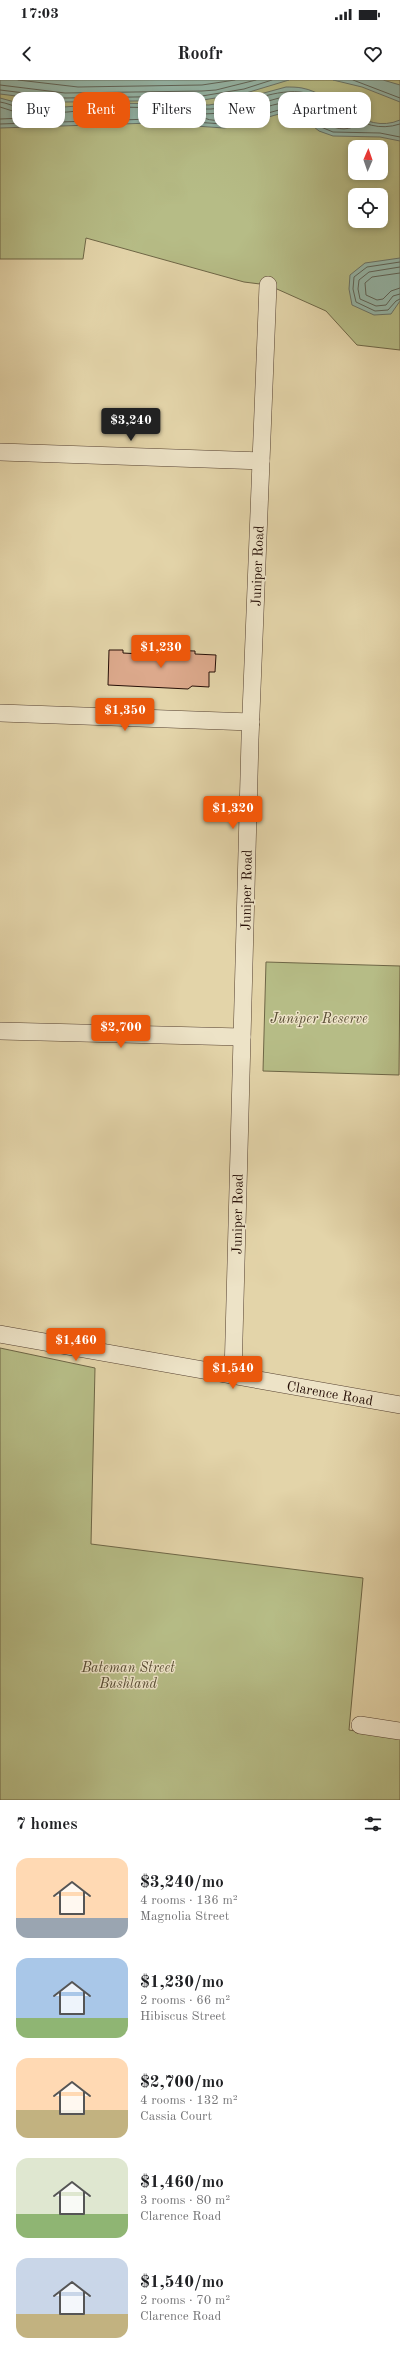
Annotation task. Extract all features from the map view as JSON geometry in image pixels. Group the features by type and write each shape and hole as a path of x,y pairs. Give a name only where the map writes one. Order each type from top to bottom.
{"street":[{"name":"Juniper Road","path":"233,1375 251,722 268,285"},
{"path":"0,452 261,461"},
{"path":"0,713 251,722"},
{"path":"0,1031 242,1037"},
{"name":"Clarence Road","path":"0,1334 400,1405"},
{"path":"360,1725 400,1731"}],"green space":[{"path":"0,80 400,80 400,350 357,345 326,311 268,285 244,282 86,238 83,259 0,259"},
{"name":"Juniper Reserve","path":"266,962 400,966 399,1075 263,1071"},
{"name":"Bateman Street Bushland","path":"0,1348 95,1368 91,1544 363,1578 349,1730 400,1738 400,1800 0,1800"}],"water":[{"path":"0,80 289,80 249,92 214,92 214,98 206,100 206,92 138,92 138,101 130,101 130,92 73,92 73,102 65,102 65,92 12,92 12,95 0,94"},
{"path":"333,80 383,80 400,85 400,102 362,87"},
{"path":"286,87 300,88 314,92 278,92 278,114 270,117 270,92 268,92"},
{"path":"0,98 12,101 12,128 0,128"},
{"path":"130,103 138,103 138,123 130,124"},
{"path":"214,104 214,127 206,127 206,105"},
{"path":"73,106 73,126 65,126 65,107"},
{"path":"400,120 400,141 380,137 333,136 319,131 315,128 371,128 371,122 387,123"},
{"path":"400,258 400,301 391,314 374,315 352,305 349,289 350,275 365,263"}],"building":[{"path":"109,650 123,650 123,653 161,655 161,650 195,651 195,654 216,655 215,672 209,672 209,687 192,686 188,689 108,685"}]}
